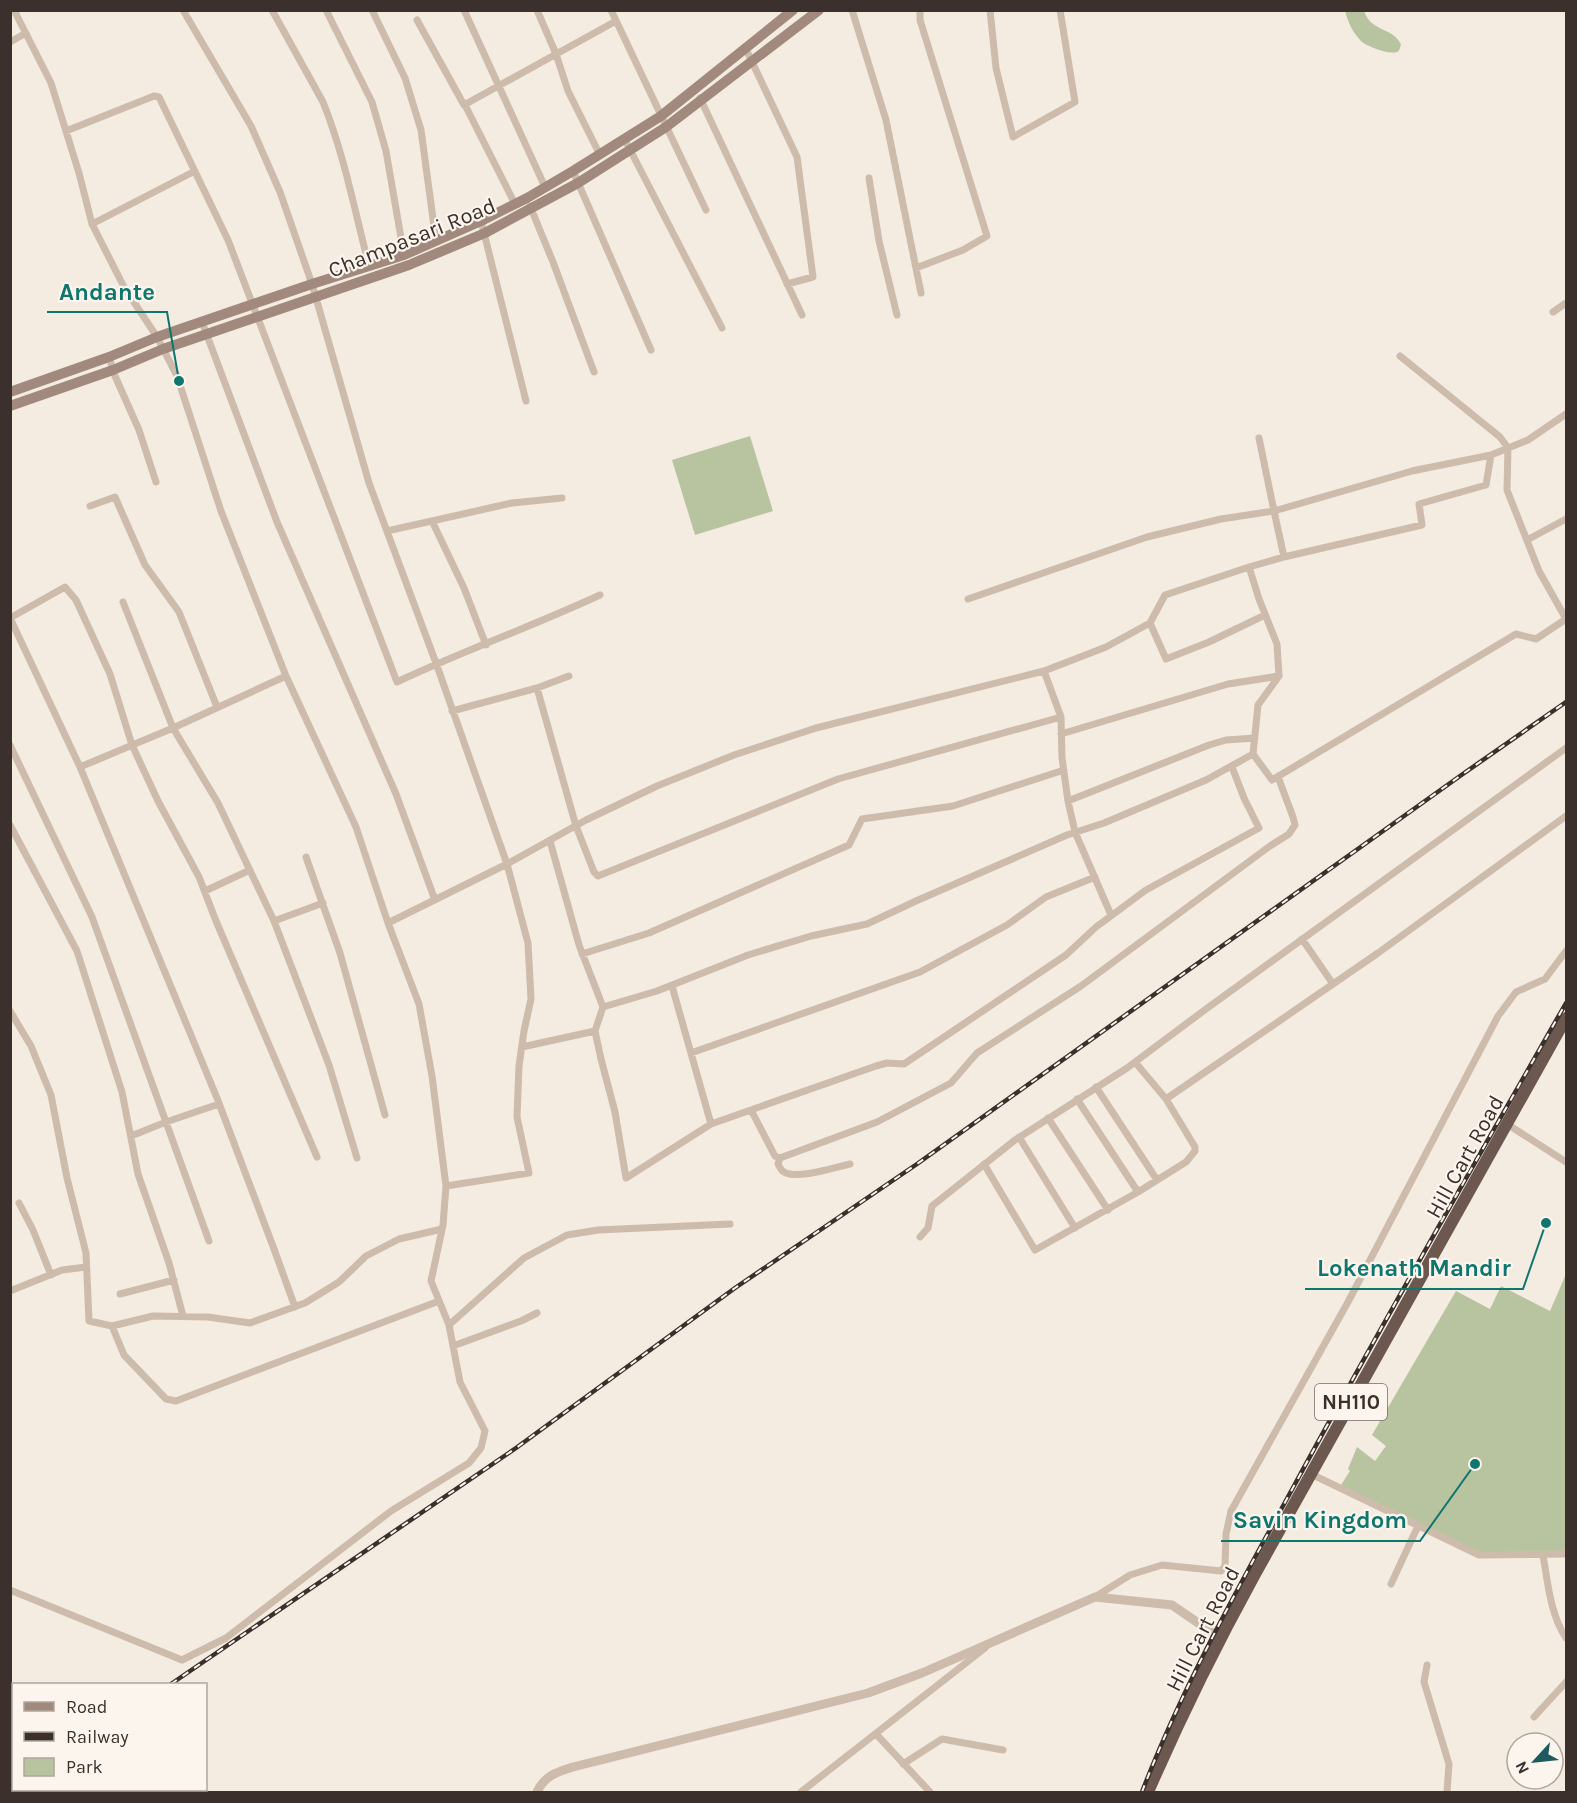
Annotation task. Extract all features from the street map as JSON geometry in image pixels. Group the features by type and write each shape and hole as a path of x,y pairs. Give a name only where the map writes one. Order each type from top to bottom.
{"highway":[{"name":"Hill Cart Road","path":"1148,1792 1220,1638 1566,1018"}],"main road":[{"name":"Champasari Road","path":"10,392 158,337 404,255 482,221 527,198 661,116 793,10"},
{"name":"Champasari Road","path":"10,406 113,370 163,349 409,265 485,233 578,183 666,127 819,10"}],"street":[{"path":"10,1590 182,1660 226,1638 391,1511 469,1463 481,1448 485,1431 460,1382 449,1325 431,1281 442,1229 446,1186 432,1076 419,1004 388,923 356,827 286,676 221,511 177,376 158,337 124,287 92,224 51,83 14,10"},
{"path":"183,10 251,126 280,192 312,284 369,483 507,864 528,943 531,999 522,1047 517,1117 529,1173 446,1186"},
{"path":"272,10 323,102 330,120 369,267"},
{"path":"326,10 372,102 386,151 404,255"},
{"path":"372,10 405,78 421,130 436,241"},
{"path":"464,10 545,187"},
{"path":"537,10 556,54 568,91 600,155"},
{"path":"611,10 706,210"},
{"path":"852,10 886,120 921,293"},
{"path":"916,268 963,250 987,236 920,20 920,10"},
{"path":"990,10 996,68 1013,137 1075,102 1060,10"},
{"path":"417,20 462,104 465,105 515,204"},
{"path":"465,105 616,21"},
{"path":"10,42 26,33"},
{"path":"745,47 797,157 813,277 787,284"},
{"path":"695,88 802,315"},
{"path":"66,131 156,96 159,97 228,240 397,682 436,663 486,645 600,595"},
{"path":"625,140 722,328"},
{"path":"92,224 195,171"},
{"path":"573,171 651,350"},
{"path":"869,178 879,241 897,315"},
{"path":"527,198 594,372"},
{"path":"482,221 526,401"},
{"path":"1553,312 1566,303"},
{"path":"202,322 277,522 396,795 435,900"},
{"path":"1249,567 1277,644 1279,676 1258,705 1253,754 1272,780 1516,634 1536,639 1566,619 1539,571 1507,490 1508,448 1500,436 1400,356"},
{"path":"109,357 139,430 156,482"},
{"path":"968,599 1147,537 1221,519 1274,511 1412,471 1491,455 1528,440 1566,414"},
{"path":"1259,438 1284,556"},
{"path":"388,923 657,786 734,755 816,728 1044,671 1106,647 1150,623 1164,595 1284,556 1422,525 1419,504 1486,485 1491,455"},
{"path":"90,506 115,497 145,565 179,612 217,707"},
{"path":"387,531 512,503 562,498"},
{"path":"1527,540 1566,519"},
{"path":"432,521 464,588 486,645"},
{"path":"295,1307 219,1104 80,767 11,618 65,587 76,600 110,674 132,745 158,801 200,877 216,921 317,1157"},
{"path":"123,602 173,728 218,802 274,921 329,1065 357,1158"},
{"path":"1150,623 1166,659 1209,642 1265,615"},
{"path":"1044,671 1060,717 1068,801 1075,832 1111,915"},
{"path":"80,767 173,728 286,676"},
{"path":"453,712 537,688 569,676"},
{"path":"1061,734 1228,684 1279,676"},
{"path":"537,688 576,826 594,872 598,876 838,779 1060,717"},
{"path":"1068,801 1209,745 1255,738"},
{"path":"10,745 92,917 208,1241"},
{"path":"920,1237 928,1228 932,1206 1019,1137 1135,1062 1566,748"},
{"path":"603,1007 672,986 748,955 811,936 867,924 1075,832 1104,823 1206,780 1253,754"},
{"path":"550,841 582,954 603,1007 595,1031 615,1112 626,1178 711,1124 876,1066 887,1063 904,1064 1066,955 1096,927 1146,890 1259,828 1244,798 1233,767"},
{"path":"582,954 649,933 849,845 862,819 953,806 1064,770"},
{"path":"751,1110 775,1156 780,1158 877,1122 951,1083 977,1053 1081,986 1289,834 1295,825 1278,777"},
{"path":"1166,1099 1333,984 1566,816"},
{"path":"10,825 77,951 122,1092 138,1174 170,1263 183,1316"},
{"path":"306,857 340,953 385,1115"},
{"path":"205,891 250,870"},
{"path":"691,1053 920,972 1007,925 1046,897 1095,877"},
{"path":"274,921 323,903"},
{"path":"1302,939 1333,984"},
{"path":"537,1792 541,1783 557,1772 868,1693 922,1673 1095,1597 1130,1575 1162,1565 1221,1571 1225,1566 1226,1534 1231,1510 1348,1302 1498,1016 1516,992 1545,979 1566,951"},
{"path":"672,986 711,1124"},
{"path":"10,1011 32,1046 51,1095 67,1178 86,1253 89,1321 112,1326 153,1316 183,1316 250,1323 305,1304 339,1282 366,1256 399,1239 442,1229"},
{"path":"522,1047 595,1031"},
{"path":"984,1164 1035,1250 1108,1210 1186,1162 1196,1151 1195,1147 1166,1099 1135,1062"},
{"path":"1096,1087 1157,1180"},
{"path":"1077,1099 1138,1192"},
{"path":"131,1136 219,1104"},
{"path":"1048,1118 1108,1210"},
{"path":"1508,1124 1566,1162"},
{"path":"1019,1137 1076,1228"},
{"path":"780,1158 778,1164 784,1172 792,1174 816,1172 850,1164"},
{"path":"19,1203 33,1230 51,1275"},
{"path":"449,1325 524,1258 567,1235 598,1230 730,1224"},
{"path":"10,1291 62,1270 87,1267"},
{"path":"120,1294 174,1280"},
{"path":"112,1326 124,1355 166,1399 176,1401 439,1301"},
{"path":"453,1346 537,1313"},
{"path":"1311,1474 1479,1555 1566,1554"},
{"path":"1391,1584 1418,1526"},
{"path":"1543,1555 1551,1602 1559,1627 1566,1638"},
{"path":"1095,1597 1172,1605 1220,1638"},
{"path":"801,1792 993,1642"},
{"path":"1427,1665 1425,1682 1449,1764 1447,1792"},
{"path":"1534,1717 1566,1682"},
{"path":"876,1734 930,1792"},
{"path":"903,1764 942,1739 1003,1750"}],"green space":[{"path":"1345,11 1364,11 1372,23 1397,38 1401,44 1399,51 1393,53 1383,51 1364,43 1353,31"},
{"path":"750,436 773,511 695,535 672,460"},
{"path":"1566,1274 1566,1551 1481,1554 1341,1485 1350,1471 1348,1469 1357,1447 1375,1461 1386,1446 1372,1435 1456,1291 1490,1309 1501,1286 1550,1311"}],"railway":[{"path":"172,1683 516,1448 735,1288 917,1164 1566,702"},
{"path":"1142,1792 1175,1713 1233,1598 1429,1243 1566,1003"}],"place":[{"name":"Andante","path":"179,381"},
{"name":"Lokenath Mandir","path":"1546,1223"},
{"name":"Savin Kingdom","path":"1475,1464"}]}
